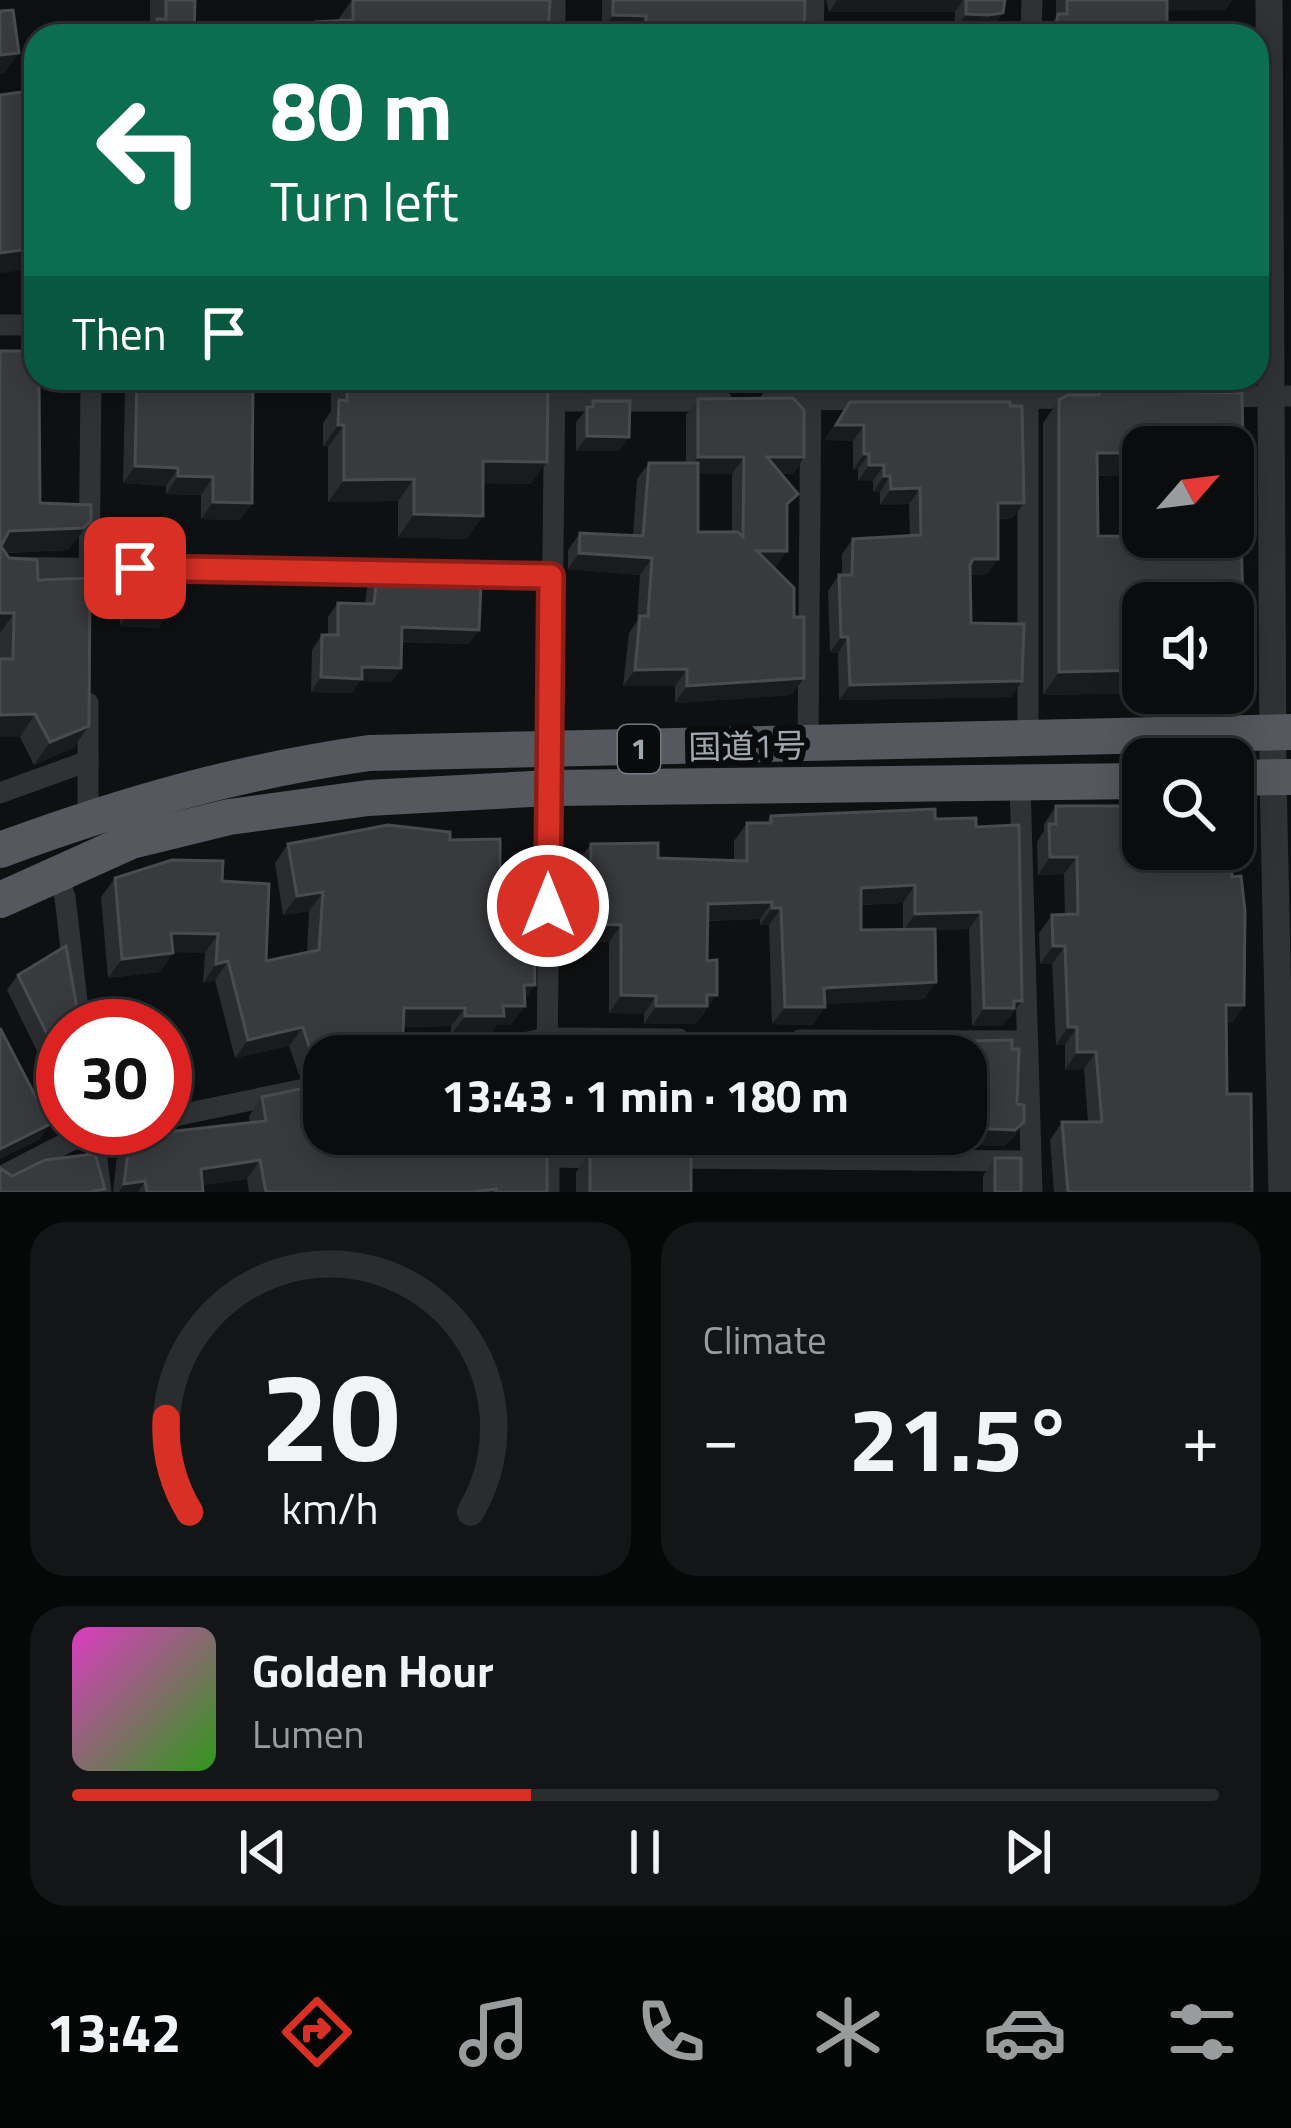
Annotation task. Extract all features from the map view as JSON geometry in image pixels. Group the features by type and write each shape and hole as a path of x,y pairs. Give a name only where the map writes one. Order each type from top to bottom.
{"highway":[{"name":"国道1号","path":"0,850 166,791 268,767 369,753 1282,733"},
{"name":"国道1号","path":"0,900 130,842 229,817 368,798 550,788 1122,782"}],"street":[{"path":"1269,245 1280,396 1286,1159 1282,1192"},
{"path":"88,610 91,390"},
{"path":"547,1035 554,390"},
{"path":"554,401 790,390"},
{"path":"808,744 811,390"},
{"path":"1028,390 1028,741"},
{"path":"1046,390 1116,398"},
{"path":"1181,397 1280,396"},
{"path":"0,567 551,576"},
{"path":"88,675 88,817"},
{"path":"0,793 88,761"},
{"path":"1020,784 1032,1192"},
{"path":"56,872 65,897 77,999"},
{"path":"987,1042 1028,1042"},
{"path":"192,1112 303,1088"},
{"path":"0,1177 47,1155"},
{"path":"100,1155 101,1192"},
{"path":"550,1192 549,1157 1031,1161"}],"building":[{"path":"166,0 195,0 194,24 157,24 157,19 166,19"},
{"path":"353,0 550,0 549,24 315,24 353,20"},
{"path":"613,0 805,0 804,24 646,24 646,16 613,15"},
{"path":"966,0 1005,0 1003,13 966,14"},
{"path":"1067,0 1167,0 1167,24 1057,24 1058,14 1067,14"},
{"path":"13,10 19,53 0,55 0,11"},
{"path":"24,92 24,250 0,253 0,95"},
{"path":"0,351 24,351 24,390 39,390 40,503 91,505 91,521 83,528 9,531 1,546 9,558 37,560 38,580 90,578 89,726 50,742 35,714 0,715 0,659 13,659 14,613 0,613"},
{"path":"137,390 253,390 252,503 213,502 213,477 178,476 178,468 135,466"},
{"path":"347,390 548,390 547,462 483,461 483,516 414,514 414,479 344,480 344,425 338,425 339,400 347,401"},
{"path":"1099,390 1242,393 1243,426 1122,426 1122,453 1097,453 1098,536 1122,536 1122,558 1242,558 1242,582 1122,582 1122,670 1059,672 1059,400 1068,395 1099,395"},
{"path":"793,398 804,410 804,457 767,457 798,494 787,504 787,551 757,551 794,588 794,617 804,617 804,678 687,686 687,669 635,670 640,616 648,616 652,558 579,553 580,533 643,536 649,463 698,463 698,532 738,532 743,537 744,457 698,457 698,399"},
{"path":"593,401 630,401 629,437 587,436 587,407 593,407"},
{"path":"850,402 1010,402 1010,406 1022,406 1024,503 998,503 998,559 973,559 970,565 971,623 1024,624 1022,681 850,685 848,637 841,637 839,575 852,575 853,539 921,535 920,488 891,489 884,465 869,465 869,454 864,454 864,425 836,425"},
{"path":"131,569 170,570 169,613 130,611"},
{"path":"377,574 424,574 424,583 481,585 479,630 402,627 401,668 362,667 362,679 321,677 322,635 338,635 338,603 374,604"},
{"path":"1056,806 1122,806 1122,870 1232,870 1232,877 1241,876 1244,1005 1226,1005 1227,1094 1251,1094 1252,1192 1068,1192 1062,1122 1102,1122 1096,1052 1077,1052 1077,1027 1068,1027 1065,946 1053,946 1052,915 1078,914 1077,857 1050,857 1049,824 1056,824"},
{"path":"935,809 935,819 976,818 976,827 1019,825 1022,1001 1014,1001 1014,1008 984,1008 981,912 915,914 915,885 861,888 861,930 935,929 936,982 824,988 825,1007 785,1007 781,908 772,908 772,902 708,904 707,961 717,960 717,995 707,995 707,1006 656,1006 656,996 621,995 621,925 590,924 591,844 658,843 658,858 747,861 747,823 771,823 771,816"},
{"path":"388,825 450,832 450,840 500,839 500,914 534,913 535,985 524,985 525,1006 503,1006 504,1016 465,1016 465,1008 404,1008 403,1035 305,1035 303,1027 248,1040 228,961 216,964 218,934 171,933 173,953 122,959 115,878 172,860 223,861 222,881 269,884 266,961 319,950 323,892 297,896 288,844"},
{"path":"66,946 75,999 36,999 36,1012 18,975"},
{"path":"0,1028 36,1097 36,1131 0,1149"},
{"path":"1012,1040 1012,1049 1019,1049 1017,1104 1024,1105 1024,1122 1015,1130 987,1129 987,1041"},
{"path":"303,1088 303,1155 547,1155 547,1192 266,1192 260,1160 201,1169 203,1192 147,1192 145,1181 124,1184 128,1155 192,1155 192,1129 266,1121 262,1097"},
{"path":"95,1155 105,1189 0,1192 0,1168 12,1176 45,1160"},
{"path":"590,1155 691,1155 691,1192 590,1192"},
{"path":"995,1158 1021,1158 1021,1192 995,1192"}],"route":[{"path":"135,568 551,576 548,906"}]}
